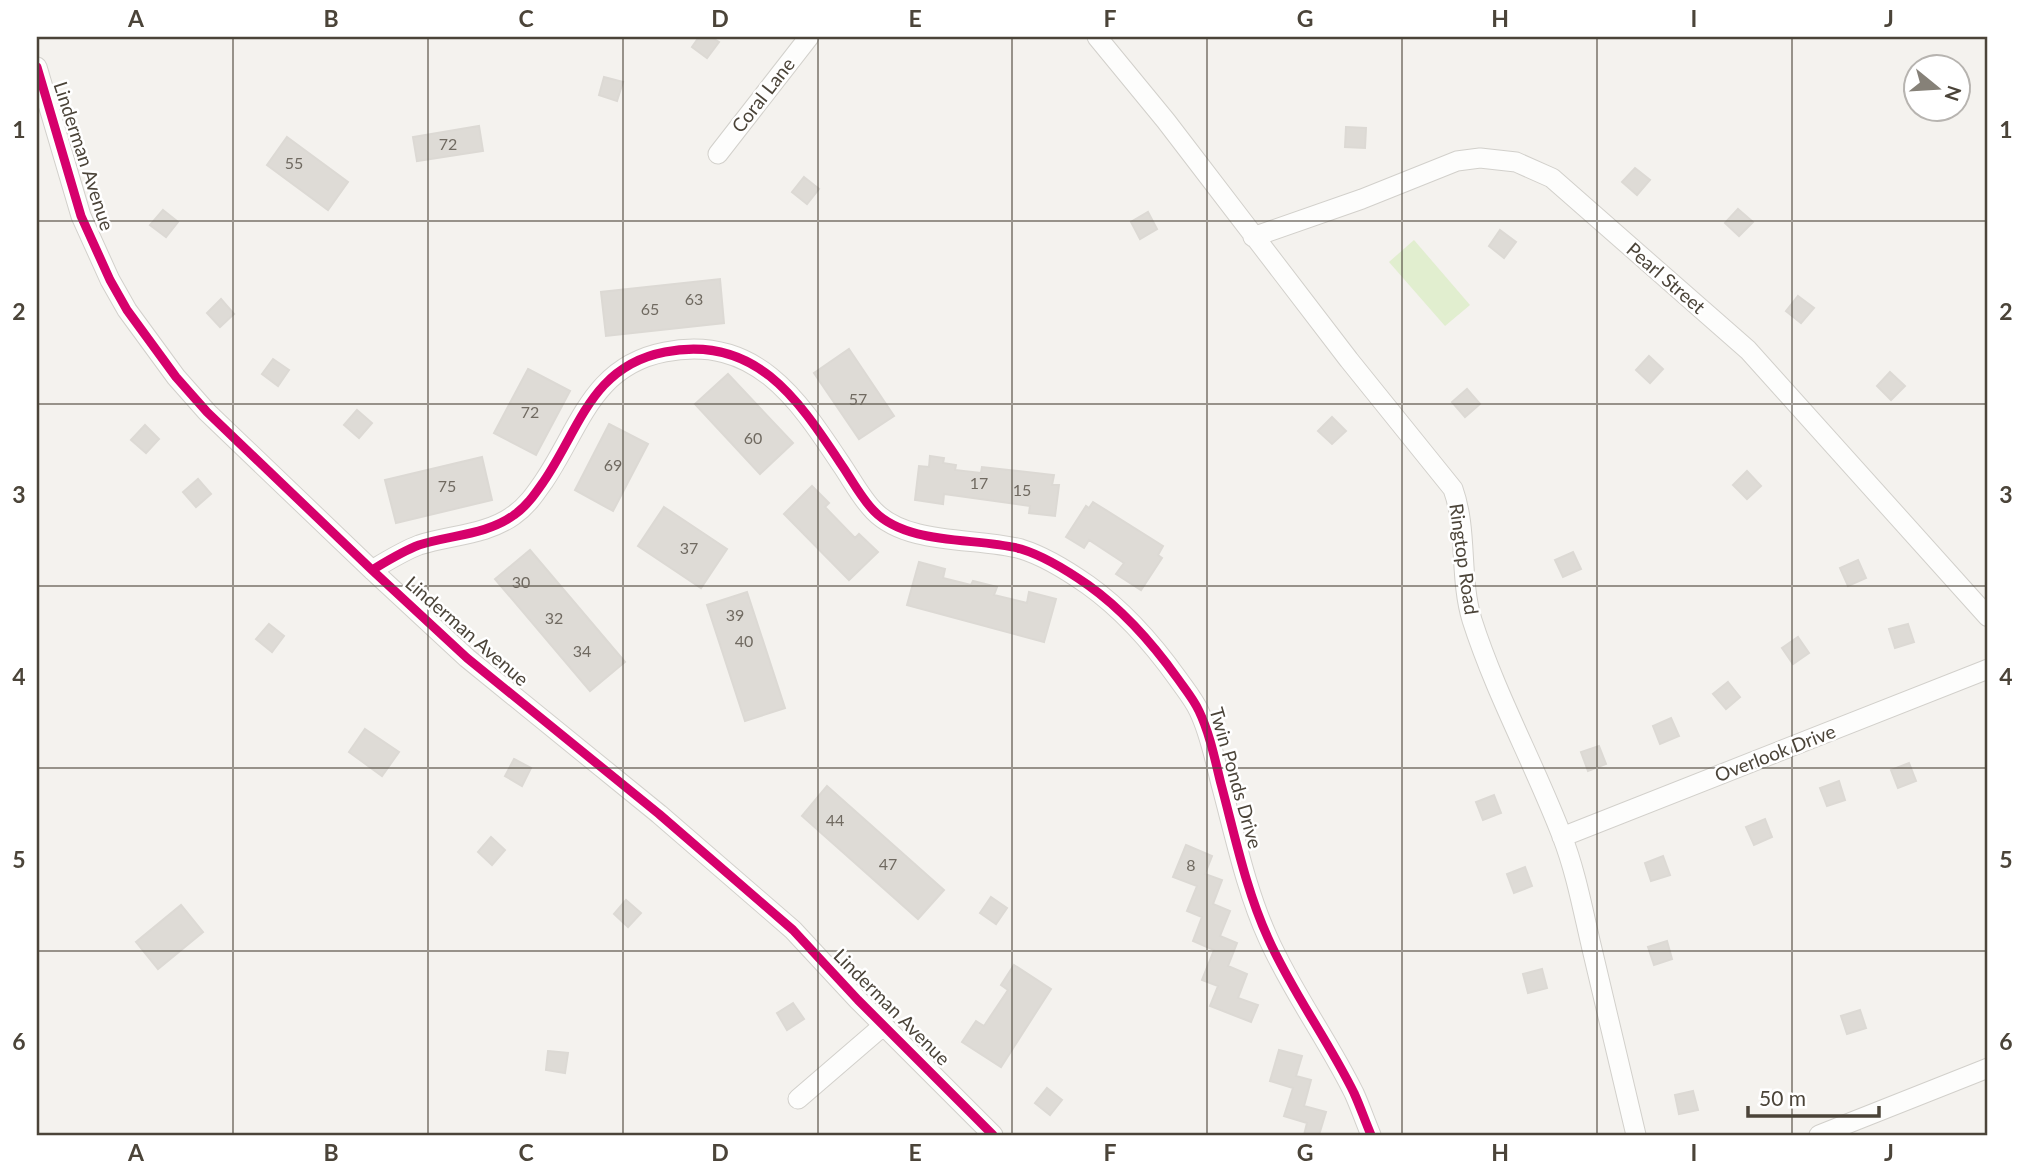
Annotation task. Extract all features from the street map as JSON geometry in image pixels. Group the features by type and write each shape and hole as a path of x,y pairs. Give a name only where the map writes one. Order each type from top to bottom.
{"street":[{"name":"Coral Lane","path":"718,154 809,37"},
{"name":"Ringtop Road","path":"1097,37 1166,121 1253,237 1453,489 1459,506 1471,617 1500,695 1562,837 1576,881 1636,1135"},
{"name":"Linderman Avenue","path":"37,67 81,216 110,280 127,310 176,377 207,412 467,658 793,930 993,1135"},
{"name":"Pearl Street","path":"1253,237 1363,199 1457,161 1480,158 1517,162 1552,178 1748,350 1988,617"},
{"name":"Twin Ponds Drive","path":"372,570 420,545 473,533 514,516 530,501 559,460 590,399 603,384 634,362 664,352 696,349 720,351 741,357 763,369 804,408 858,489 875,512 885,520 928,536 997,544 1024,550 1046,559 1089,586 1123,614 1160,654 1198,707 1207,730 1241,860 1266,935 1353,1091 1371,1135"},
{"name":"Overlook Drive","path":"1562,837 1988,669"},
{"path":"799,1099 884,1026"},
{"path":"1819,1135 1988,1069"}],"green space":[{"path":"1414,240 1470,305 1445,326 1389,262"}],"building":[{"path":"699,37 711,37 719,42 707,58 692,47"},
{"path":"604,77 623,82 617,101 599,95"},
{"path":"479,126 483,151 417,161 413,137"},
{"path":"1346,127 1366,128 1365,148 1345,147"},
{"path":"287,137 348,182 328,210 267,165"},
{"path":"1635,168 1650,180 1637,195 1622,182"},
{"path":"804,177 819,189 807,204 792,192"},
{"path":"1738,209 1753,222 1739,236 1725,223"},
{"path":"163,210 178,222 166,237 150,225"},
{"path":"1148,212 1157,229 1140,239 1131,222"},
{"path":"1500,230 1516,242 1504,258 1489,246"},
{"path":"720,279 724,323 606,336 601,292"},
{"path":"1798,296 1814,308 1801,323 1786,311"},
{"path":"221,299 234,314 220,327 207,313"},
{"path":"849,349 894,416 859,439 814,373"},
{"path":"1649,356 1663,369 1650,383 1636,370"},
{"path":"273,359 289,370 278,386 262,374"},
{"path":"528,369 570,391 536,455 494,433"},
{"path":"1890,372 1905,386 1891,400 1877,386"},
{"path":"728,374 793,443 760,474 695,404"},
{"path":"1467,389 1480,404 1465,417 1452,402"},
{"path":"357,410 372,423 359,438 344,425"},
{"path":"1332,417 1346,431 1332,444 1318,431"},
{"path":"609,424 648,444 613,511 575,490"},
{"path":"145,425 159,439 146,453 131,440"},
{"path":"930,456 944,458 943,463 956,465 955,470 981,473 982,467 1054,475 1052,485 1059,485 1055,516 1029,513 1030,506 944,494 943,504 915,500 919,466 929,467"},
{"path":"482,457 492,500 396,523 385,480"},
{"path":"1747,471 1761,486 1747,499 1733,485"},
{"path":"198,479 211,494 196,507 183,492"},
{"path":"812,486 829,503 825,507 855,538 859,534 878,552 849,580 784,514"},
{"path":"1093,502 1163,546 1158,555 1162,558 1141,590 1116,574 1124,563 1089,540 1084,548 1066,537 1086,506 1089,508"},
{"path":"664,507 727,549 701,588 638,546"},
{"path":"530,550 625,662 590,691 495,579"},
{"path":"1573,552 1581,569 1563,577 1555,560"},
{"path":"1858,560 1866,578 1848,586 1840,568"},
{"path":"919,562 945,569 943,578 971,585 973,581 997,587 994,595 1027,603 1029,592 1056,599 1044,642 907,605"},
{"path":"747,592 785,708 745,721 707,605"},
{"path":"269,624 284,636 272,652 256,639"},
{"path":"1908,624 1914,642 1895,648 1889,629"},
{"path":"1798,637 1809,653 1793,664 1782,648"},
{"path":"1728,682 1740,697 1726,709 1713,694"},
{"path":"1671,718 1679,736 1660,744 1653,726"},
{"path":"365,729 399,752 382,776 349,752"},
{"path":"1599,746 1606,764 1588,771 1581,752"},
{"path":"514,759 531,768 522,786 505,776"},
{"path":"1909,763 1916,781 1898,788 1891,770"},
{"path":"1839,781 1845,800 1827,806 1820,788"},
{"path":"827,786 944,890 918,919 802,816"},
{"path":"1494,795 1501,813 1483,820 1476,802"},
{"path":"1765,819 1772,837 1754,845 1746,827"},
{"path":"491,837 505,850 492,865 478,852"},
{"path":"1186,845 1212,856 1205,874 1222,880 1213,904 1230,911 1220,936 1237,943 1228,966 1247,974 1238,998 1258,1005 1251,1022 1210,1006 1218,986 1202,980 1214,950 1193,941 1202,917 1187,911 1197,886 1173,877"},
{"path":"1663,856 1670,875 1651,881 1645,863"},
{"path":"1525,867 1532,886 1514,893 1507,874"},
{"path":"991,897 1007,908 996,924 980,913"},
{"path":"626,900 641,913 628,927 614,914"},
{"path":"181,905 203,932 158,969 136,942"},
{"path":"1667,941 1672,959 1654,965 1648,947"},
{"path":"1014,965 1051,989 1001,1067 962,1042 976,1021 984,1026 1008,990 1001,985"},
{"path":"1542,969 1547,988 1528,993 1523,974"},
{"path":"793,1003 804,1019 787,1030 777,1013"},
{"path":"1860,1010 1866,1028 1847,1034 1841,1016"},
{"path":"1279,1050 1302,1056 1296,1076 1311,1080 1304,1106 1326,1112 1319,1135 1304,1135 1307,1123 1284,1116 1293,1088 1270,1081"},
{"path":"548,1051 568,1053 565,1073 546,1070"},
{"path":"1047,1088 1062,1100 1050,1115 1035,1103"},
{"path":"1693,1091 1698,1110 1679,1114 1675,1095"}],"cycle path":[{"path":"37,67 81,216 110,280 127,310 176,377 207,412 467,658 659,814 793,930 858,1000 993,1135"},
{"path":"372,570 419,545 492,527 519,511 544,481 579,421 604,385 640,359 665,352 697,349 725,353 750,363 772,378 792,397 866,501 888,522 924,535 1021,549 1047,560 1101,595 1137,628 1158,653 1192,699 1203,720 1260,920 1288,978 1344,1073 1371,1135"}]}
